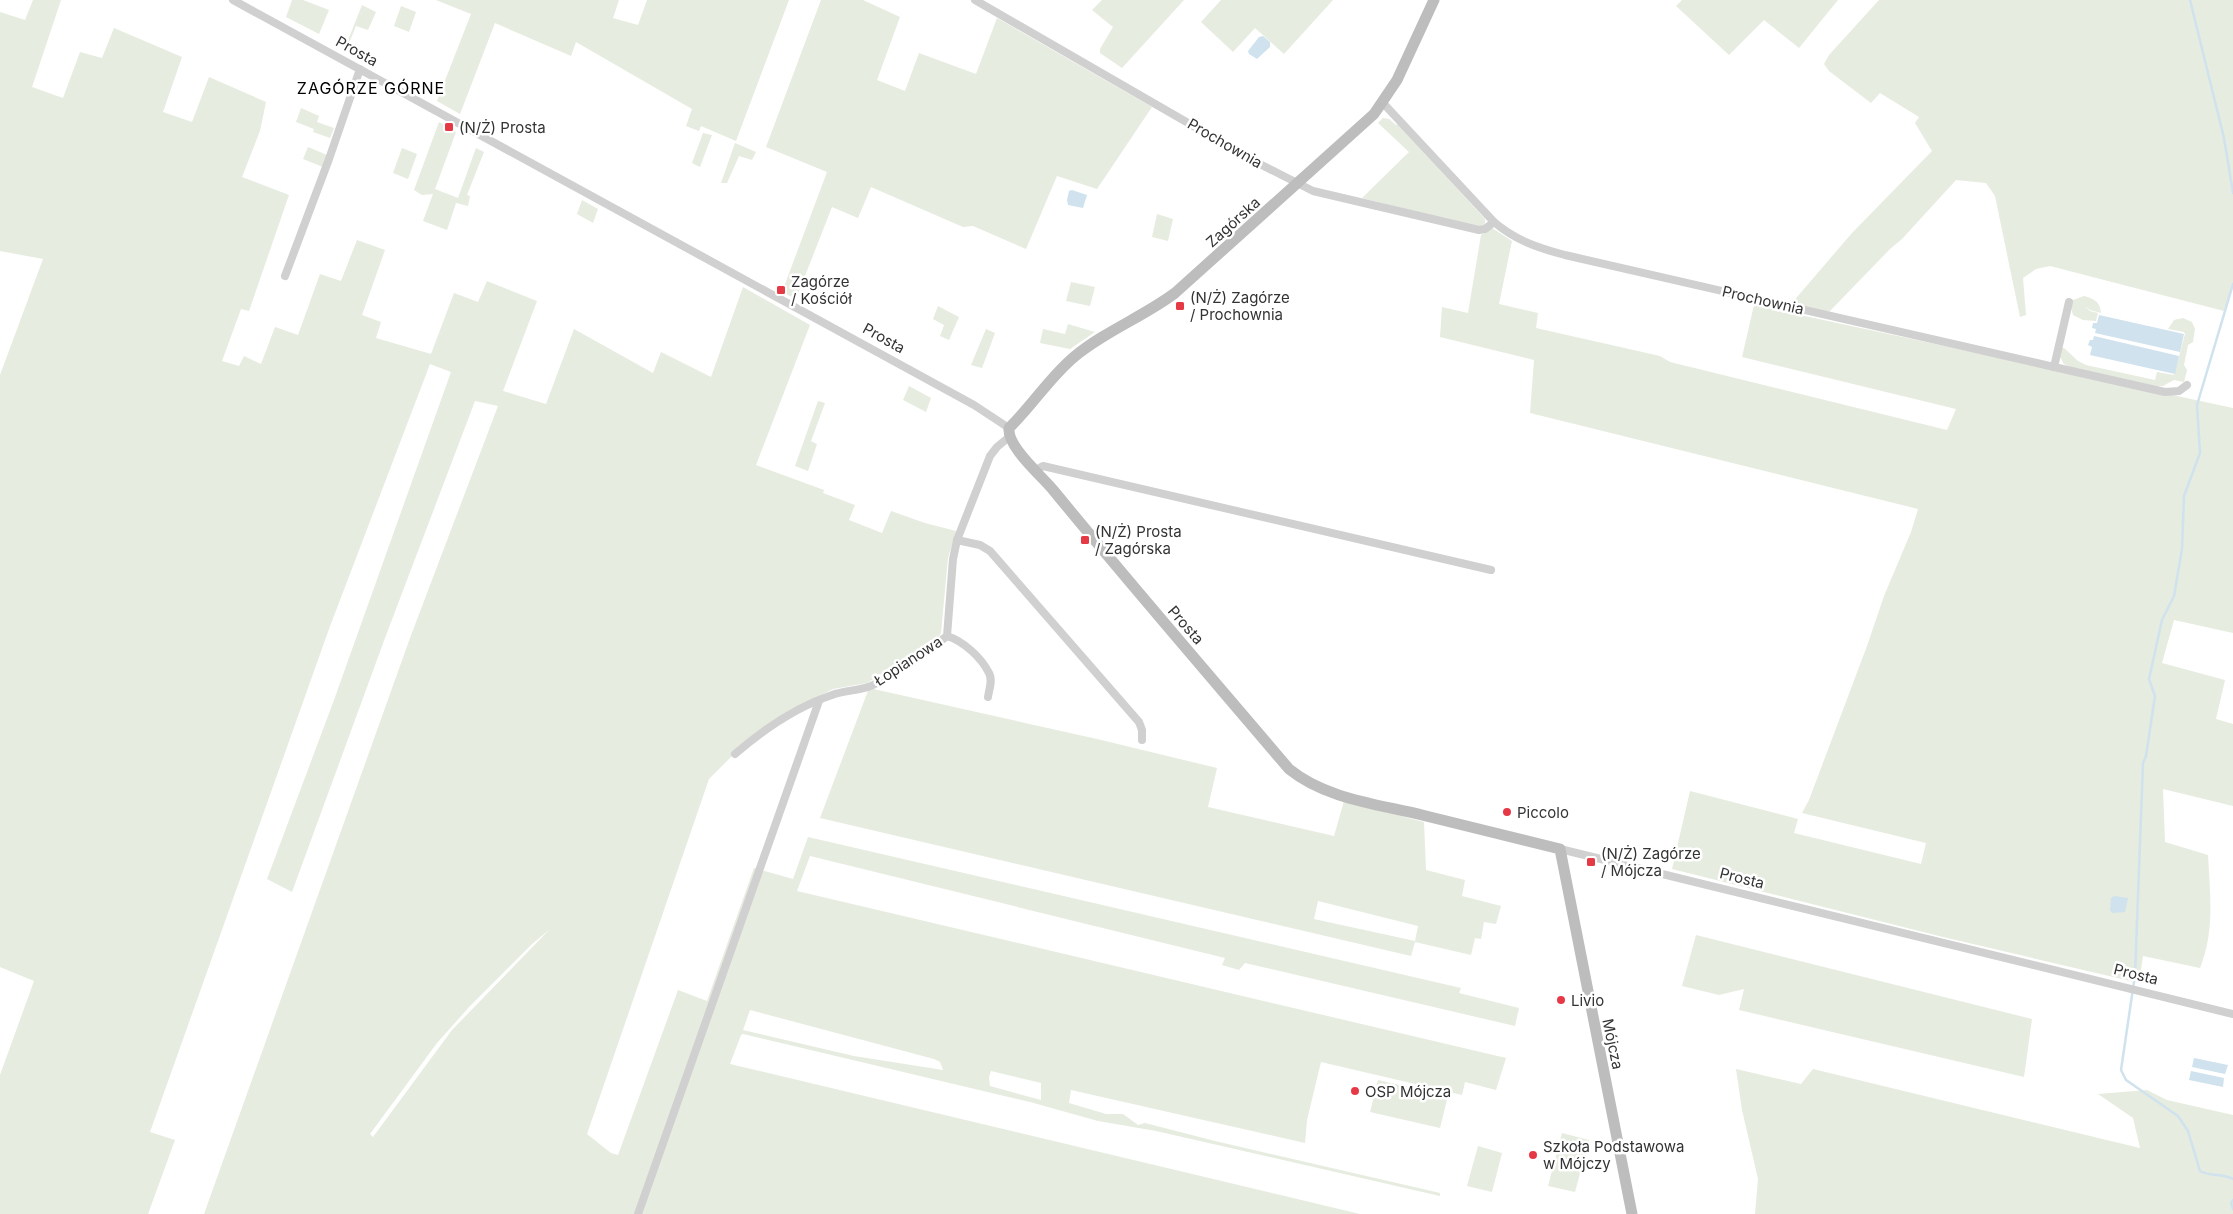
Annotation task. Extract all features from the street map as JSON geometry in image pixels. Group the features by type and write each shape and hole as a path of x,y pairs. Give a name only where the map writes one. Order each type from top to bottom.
{"street":[{"name":"Prosta","path":"233,0 966,400 1009,433 1036,470 1289,768 1305,782 1356,799 2233,1014"},
{"name":"Prochownia","path":"974,0 1254,161 1312,190 1471,229 1485,229 1494,222"},
{"name":"Zagórska","path":"1009,433 1050,380 1075,356 1101,338 1146,313 1176,293 1374,114 1398,80 1434,0"},
{"path":"285,276 329,159 360,69"},
{"name":"Prochownia","path":"1383,103 1494,222 1519,240 1545,250 2165,392 2179,391 2187,385"},
{"path":"2054,367 2069,302"},
{"name":"Łopianowa","path":"735,754 783,718 845,691 872,686 926,653 946,636 953,559 957,540 990,456 1009,433"},
{"path":"1036,470 1043,466 1491,570"},
{"path":"957,540 980,545 990,551 1139,722 1142,730 1142,740"},
{"path":"946,636 965,644 989,673 991,680 988,697"},
{"path":"638,1214 819,701"},
{"name":"Mójcza","path":"1560,850 1632,1214"}],"shaded area":[{"path":"33,0 61,0 32,87 63,98 80,52 102,58 114,28 182,57 163,112 192,122 209,77 266,102 260,131 242,177 289,195 249,311 241,309 222,361 239,366 244,356 261,364 275,327 298,335 320,274 341,281 357,240 385,250 362,315 381,322 376,338 431,354 454,293 478,302 487,281 537,301 503,391 546,404 574,329 653,373 661,352 711,377 743,287 810,325 756,465 824,490 823,493 855,505 849,520 882,533 891,511 956,531 948,558 941,633 937,639 867,683 833,689 774,720 750,738 709,779 587,1134 611,1153 618,1155 678,990 707,1001 754,868 793,879 808,837 1461,988 1459,993 1519,1008 1515,1026 1245,963 1239,970 1222,965 1225,958 810,856 797,891 1506,1058 1496,1090 1465,1082 1462,1095 1321,1062 1307,1120 1305,1143 1071,1090 1069,1103 1106,1114 1123,1114 1138,1125 1145,1123 1440,1193 1440,1196 1156,1131 1098,1121 1030,1102 743,1034 730,1064 1360,1214 204,1214 410,638 498,406 475,401 385,638 292,892 267,879 334,700 451,372 430,364 329,629 150,1132 175,1140 148,1214 0,1214 0,1075 34,981 0,967 0,375 43,259 0,251 0,12 25,20","holes":["550,929 452,1030 373,1137 370,1134 437,1043 470,1006 531,945","750,1010 934,1059 940,1062 943,1070 854,1056 743,1030","991,1071 1041,1083 1041,1100 990,1086 989,1077"]},
{"path":"292,0 303,0 329,10 319,34 286,17"},
{"path":"436,0 619,0 613,18 638,25 647,0 789,0 736,141 701,126 699,131 686,126 692,109 576,42 571,56 495,23 460,114 437,101 471,14"},
{"path":"821,0 863,0 900,17 877,80 905,91 919,53 976,74 997,18 1152,107 1097,189 1057,176 1026,249 973,226 963,227 871,187 858,218 832,207 796,299 782,292 827,172 766,147"},
{"path":"1102,0 1184,0 1122,68 1100,53 1100,49 1113,27 1092,10"},
{"path":"1221,0 1333,0 1284,54 1255,28 1233,52 1201,22"},
{"path":"1682,0 1838,0 1799,48 1764,20 1729,55 1676,6"},
{"path":"1879,0 2233,0 2233,284 2224,311 2050,266 2036,269 2023,278 2026,315 2020,317 1995,196 1986,183 1956,180 1902,239 1829,312 1791,304 1852,233 1932,151 1915,123 1919,117 1880,93 1871,103 1829,71 1824,64 1829,55"},
{"path":"362,5 376,12 368,30 356,26 349,43 362,50 359,56 345,48"},
{"path":"401,6 416,12 409,32 394,26"},
{"path":"301,108 319,116 317,122 334,128 330,138 313,132 314,129 296,122"},
{"path":"1383,118 1389,119 1396,125 1398,124 1485,219 1482,227 1362,198 1409,152 1378,123"},
{"path":"439,122 456,132 435,189 458,198 476,148 484,152 467,195 470,196 468,206 456,203 447,230 423,221 433,194 422,195 414,190"},
{"path":"703,133 712,135 700,167 692,163"},
{"path":"735,143 756,152 752,160 739,156 727,183 721,183"},
{"path":"308,147 327,155 323,167 303,159"},
{"path":"402,148 417,154 408,179 393,173"},
{"path":"582,200 598,209 593,223 577,214"},
{"path":"1157,214 1173,219 1168,241 1152,237"},
{"path":"1492,228 1512,241 1499,304 1538,313 1536,328 1660,356 1670,362 1947,430 1956,409 1742,357 1754,305 2233,408 2233,633 2174,620 2162,663 2225,680 2216,719 2233,724 2233,806 2163,789 2165,842 2208,855 2210,926 2205,954 2200,968 2143,956 2139,983 1943,937 1672,869 1690,791 1798,819 1794,833 1921,864 1926,843 1802,813 1809,800 1884,596 1911,532 1918,509 1530,413 1534,360 1440,337 1442,307 1468,313 1481,235"},
{"path":"1071,282 1095,287 1090,306 1066,301"},
{"path":"2084,296 2098,303 2101,313 2084,306 2090,311 2098,313 2096,321 2083,320 2073,315 2071,308 2073,300"},
{"path":"938,306 959,317 949,340 940,336 944,325 933,319"},
{"path":"2183,318 2192,322 2195,329 2193,342 2188,345 2184,365 2187,370 2184,382 2174,380 2163,386 2156,386 2070,367 2064,364 2060,357 2062,348 2064,348 2078,361 2086,365 2155,380 2157,372 2174,375 2185,334 2184,332 2168,329 2174,320"},
{"path":"1068,324 1095,332 1070,349 1040,343 1043,329 1065,334"},
{"path":"986,329 995,333 982,368 971,365"},
{"path":"909,386 931,398 926,412 903,400"},
{"path":"818,401 825,403 811,441 817,444 808,471 795,466"},
{"path":"869,688 1217,768 1208,807 1334,836 1344,801 1424,822 1426,870 1465,880 1462,896 1501,906 1496,924 1484,922 1481,939 1475,938 1471,955 1415,942 1411,956 820,818","holes":["1318,901 1418,926 1415,941 1314,919"]},
{"path":"1696,935 2032,1019 2024,1077 1739,1010 1744,989 1719,995 1682,986"},
{"path":"1736,1069 1801,1084 1813,1069 2140,1148 2133,1118 2098,1094 2147,1090 2167,1100 2233,1115 2233,1214 1755,1214 1758,1179 1742,1110"},
{"path":"1378,1080 1448,1096 1440,1128 1370,1112"},
{"path":"1562,1133 1589,1140 1575,1192 1548,1186"},
{"path":"1478,1146 1502,1153 1492,1192 1467,1186"}],"water":[{"path":"1263,36 1270,42 1270,47 1257,59 1249,54 1248,51 1259,37"},
{"path":"1072,190 1087,195 1083,208 1068,205 1069,191"},
{"path":"2099,315 2184,334 2180,352 2095,333 2096,329 2092,328 2093,323 2097,323"},
{"path":"2094,336 2179,356 2175,374 2090,355 2092,347 2088,345"},
{"path":"2114,896 2128,898 2125,912 2112,913 2110,910 2111,898"},
{"path":"2194,1058 2228,1065 2225,1074 2192,1067"},
{"path":"2191,1071 2224,1078 2223,1087 2189,1080"}],"waterway":[{"path":"2190,0 2224,138 2233,193"},
{"path":"2233,284 2197,405 2200,453 2184,496 2182,549 2174,596 2162,620 2149,679 2155,696 2146,756 2143,763 2135,975 2121,1070 2126,1080 2178,1116 2188,1131 2200,1171 2233,1179"},
{"path":"2233,1200 2231,1203 2233,1209"}],"place":[{"name":"(N/Ż) Prosta","path":"449,127"},
{"name":"Zagórze / Kościół","path":"781,290"},
{"name":"(N/Ż) Zagórze / Prochownia","path":"1180,306"},
{"name":"(N/Ż) Prosta / Zagórska","path":"1085,540"},
{"name":"Piccolo","path":"1507,812"},
{"name":"(N/Ż) Zagórze / Mójcza","path":"1591,862"},
{"name":"Livio","path":"1561,1000"},
{"name":"OSP Mójcza","path":"1355,1091"},
{"name":"Szkoła Podstawowa w Mójczy","path":"1533,1155"}],"district":[{"name":"ZAGÓRZE GÓRNE","path":"371,88"}]}
